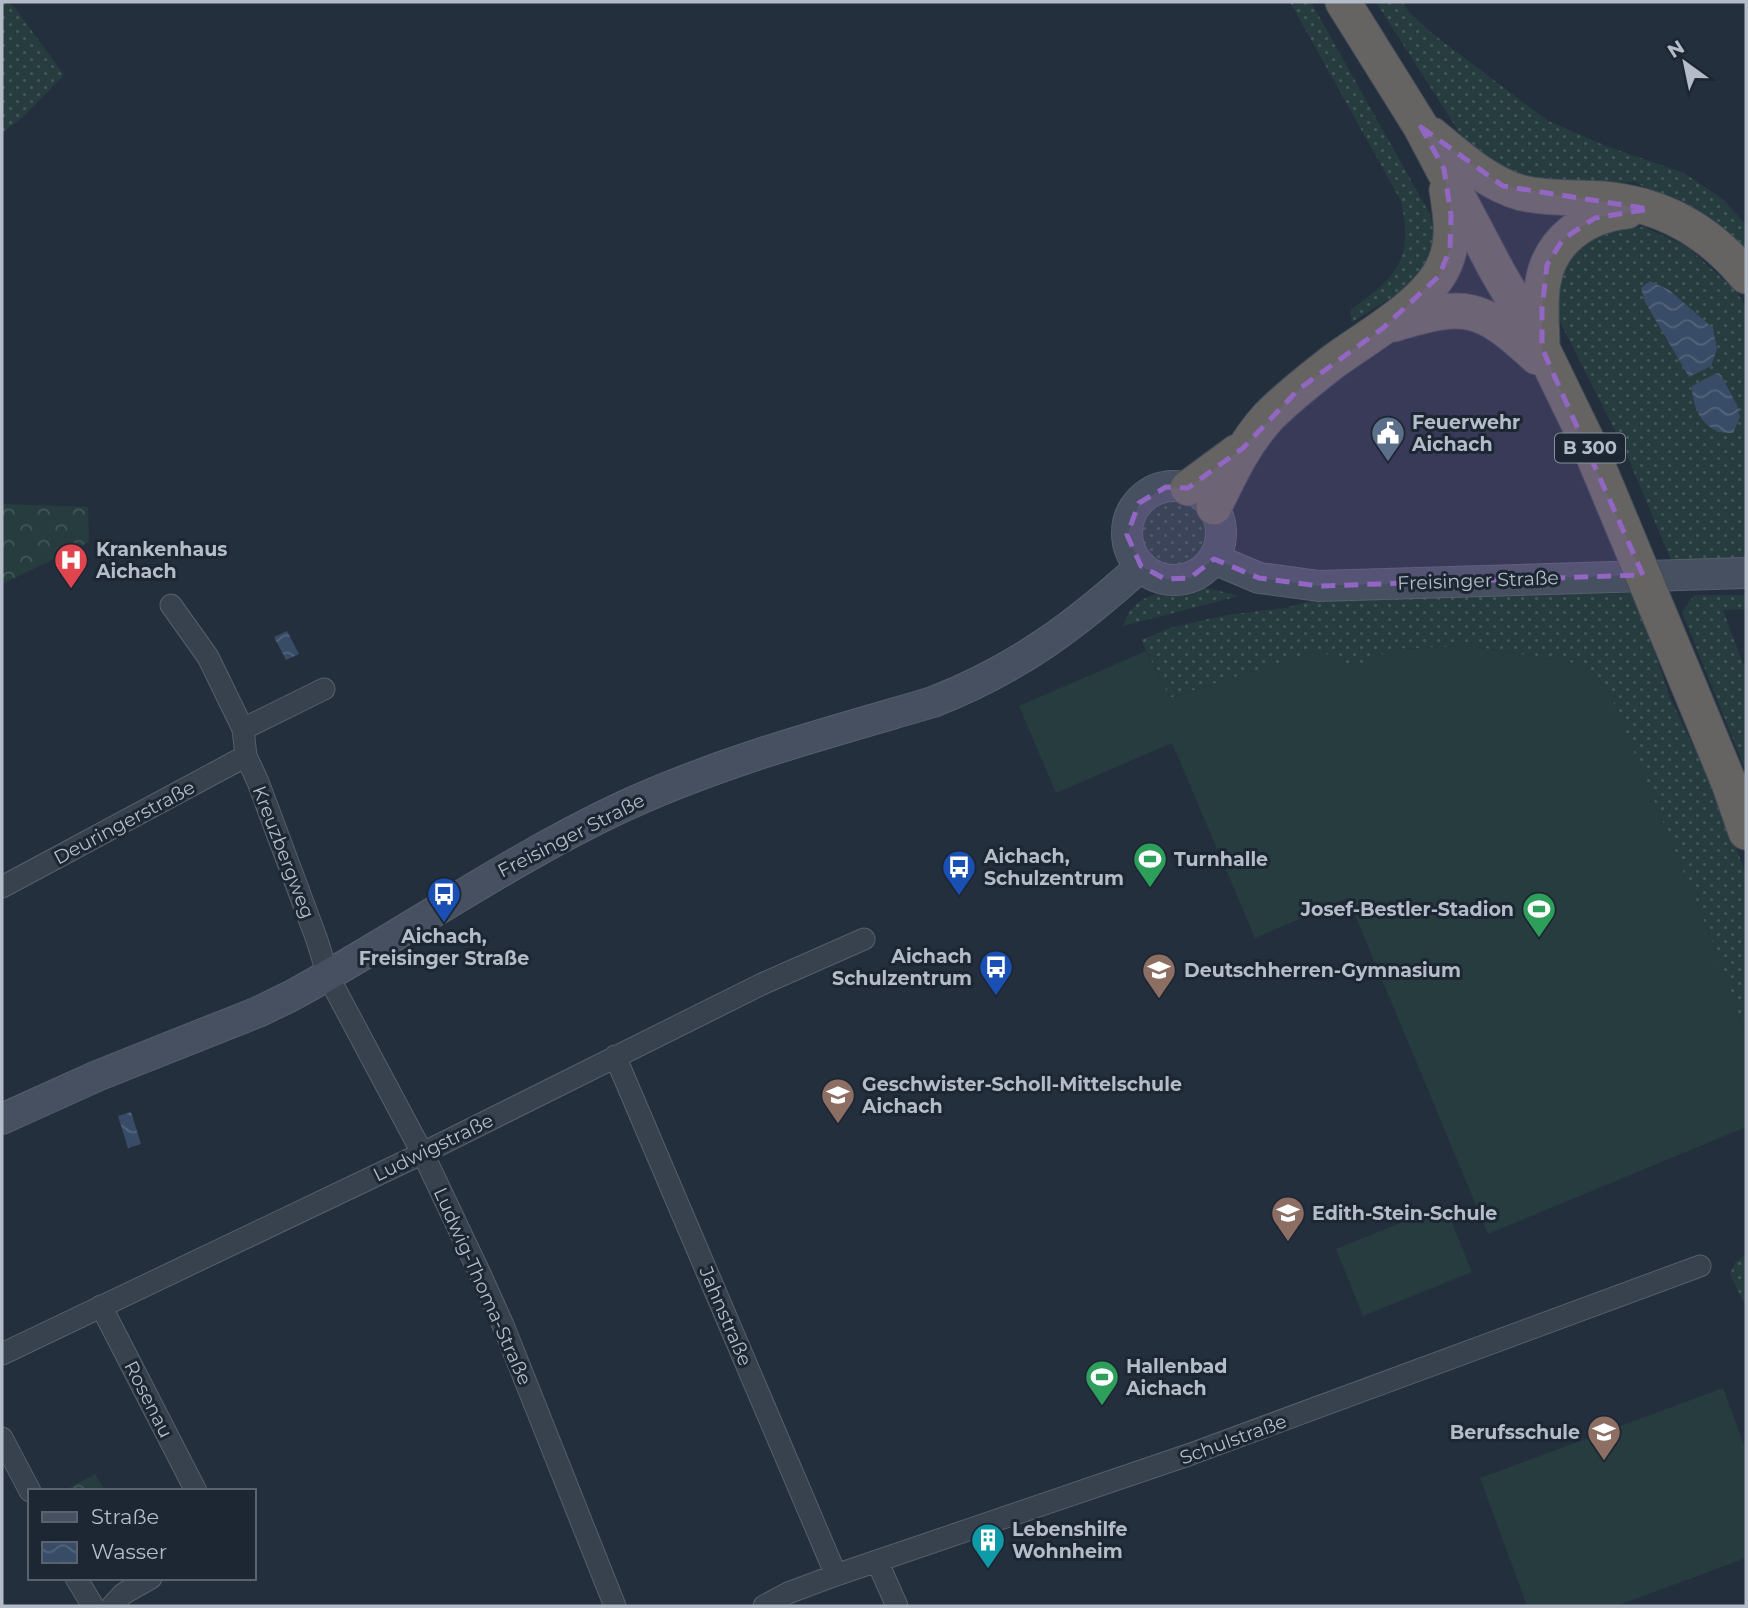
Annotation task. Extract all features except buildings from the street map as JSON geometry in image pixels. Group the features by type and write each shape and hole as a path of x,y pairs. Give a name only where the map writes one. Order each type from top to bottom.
{"highway":[{"name":"B 300","path":"1343,2 1421,127 1497,271 1549,360 1622,524 1729,783 1746,832"},
{"path":"1421,127 1477,171 1503,186 1542,196 1601,199 1667,213 1701,232 1746,275"},
{"path":"1201,497 1269,417 1299,389 1335,360 1383,328 1427,291 1439,276 1446,262 1452,232 1444,169"},
{"path":"1549,360 1542,284 1547,265 1563,239 1583,223 1595,218 1619,211 1649,209"},
{"path":"1383,328 1448,310 1477,312 1549,360"}],"main road":[{"path":"1177,486 1201,497 1221,523 1222,533 1214,559 1199,574 1181,580 1156,577 1141,566 1131,552 1127,535 1130,517 1135,508 1143,498 1157,489 1177,486"},
{"name":"Freisinger Straße","path":"1214,559 1259,578 1319,586 1746,573"},
{"name":"Freisinger Straße","path":"2,1119 97,1076 258,1012 328,976 512,864 621,808 743,757 933,702 975,684 1066,631 1141,566"}],"street":[{"name":"Kreuzbergweg","path":"171,605 208,657 243,729 246,757 278,834 328,976"},
{"path":"243,729 324,689"},
{"name":"Deuringerstraße","path":"2,887 246,757"},
{"name":"Ludwigstraße","path":"2,1354 422,1153 762,984 864,939"},
{"name":"Ludwig-Thoma-Straße","path":"328,976 422,1153 503,1325 615,1606"},
{"name":"Jahnstraße","path":"615,1056 836,1575"},
{"name":"Schulstraße","path":"764,1606 788,1593 836,1575 1204,1450 1700,1266"},
{"name":"Rosenau","path":"101,1306 195,1489"},
{"path":"2,1438 29,1489"},
{"path":"877,1561 897,1606"},
{"path":"77,1580 93,1606"},
{"path":"112,1606 123,1594 148,1580"}],"highlighted area":[{"path":"1421,127 1503,186 1649,209 1595,218 1563,239 1547,265 1542,309 1542,348 1643,575 1319,586 1259,578 1214,559 1190,578 1165,579 1141,566 1127,535 1139,503 1166,487 1188,488 1243,448 1299,389 1383,328 1439,276 1450,249 1451,215 1444,169"}],"green space":[{"path":"2,2 8,2 15,8 64,75 23,117 2,133"},
{"path":"1290,2 1311,2 1431,216 1435,242 1418,281 1352,322 1350,310 1390,277 1403,253 1405,238 1401,201"},
{"path":"1376,2 1402,2 1434,35 1548,121 1606,146 1684,173 1724,200 1746,225 1746,250 1699,215 1635,182 1547,183 1498,169 1468,146"},
{"path":"1644,227 1686,246 1736,291 1746,307 1746,558 1671,560 1624,448 1557,316 1560,266 1603,230"},
{"path":"1174,497 1193,503 1203,513 1209,532 1203,551 1193,561 1174,567 1155,561 1145,551 1139,532 1145,513 1155,503"},
{"path":"2,504 88,507 89,542 2,584"},
{"path":"1203,587 1239,596 1123,626 1135,605 1155,594"},
{"path":"1632,593 1671,700 1714,789 1746,874 1746,1039 1712,941 1608,690 1573,663 1471,646 1394,649 1349,669 1320,650 1170,698 1141,640 1170,628 1226,615 1285,608 1326,597"},
{"path":"1694,595 1746,595 1746,609 1723,610 1746,672 1746,771 1682,612"},
{"name":"Josef-Bestler-Stadion","path":"1471,646 1573,663 1608,689 1712,941 1746,1039 1746,1127 1488,1234 1348,898 1255,938 1172,743 1056,793 1019,706 1146,651 1170,698 1320,650 1349,669 1394,649"},
{"path":"1445,1205 1472,1272 1363,1316 1336,1249"},
{"path":"1746,1255 1746,1307 1730,1274 1735,1263"},
{"path":"1723,1388 1746,1450 1746,1558 1616,1606 1527,1606 1480,1478"},
{"path":"95,1474 104,1489 68,1489"}],"water":[{"path":"1650,281 1669,290 1713,328 1717,349 1711,366 1689,377 1645,302 1641,288"},
{"path":"1717,373 1721,375 1737,405 1740,417 1733,433 1723,433 1708,426 1702,420 1695,404 1692,386"},
{"path":"287,631 299,654 286,660 274,637"},
{"path":"131,1112 141,1144 128,1148 118,1116"}],"place":[{"name":"Feuerwehr Aichach","path":"1388,463"},
{"name":"Krankenhaus Aichach","path":"71,590"},
{"name":"Turnhalle","path":"1150,889"},
{"name":"Aichach, Schulzentrum","path":"959,897"},
{"name":"Aichach, Freisinger Straße","path":"444,924"},
{"name":"Josef-Bestler-Stadion","path":"1539,939"},
{"name":"Aichach Schulzentrum","path":"996,997"},
{"name":"Deutschherren-Gymnasium","path":"1159,1000"},
{"name":"Geschwister-Scholl-Mittelschule Aichach","path":"838,1125"},
{"name":"Edith-Stein-Schule","path":"1288,1243"},
{"name":"Hallenbad Aichach","path":"1102,1407"},
{"name":"Berufsschule","path":"1604,1462"},
{"name":"Lebenshilfe Wohnheim","path":"988,1570"}]}
